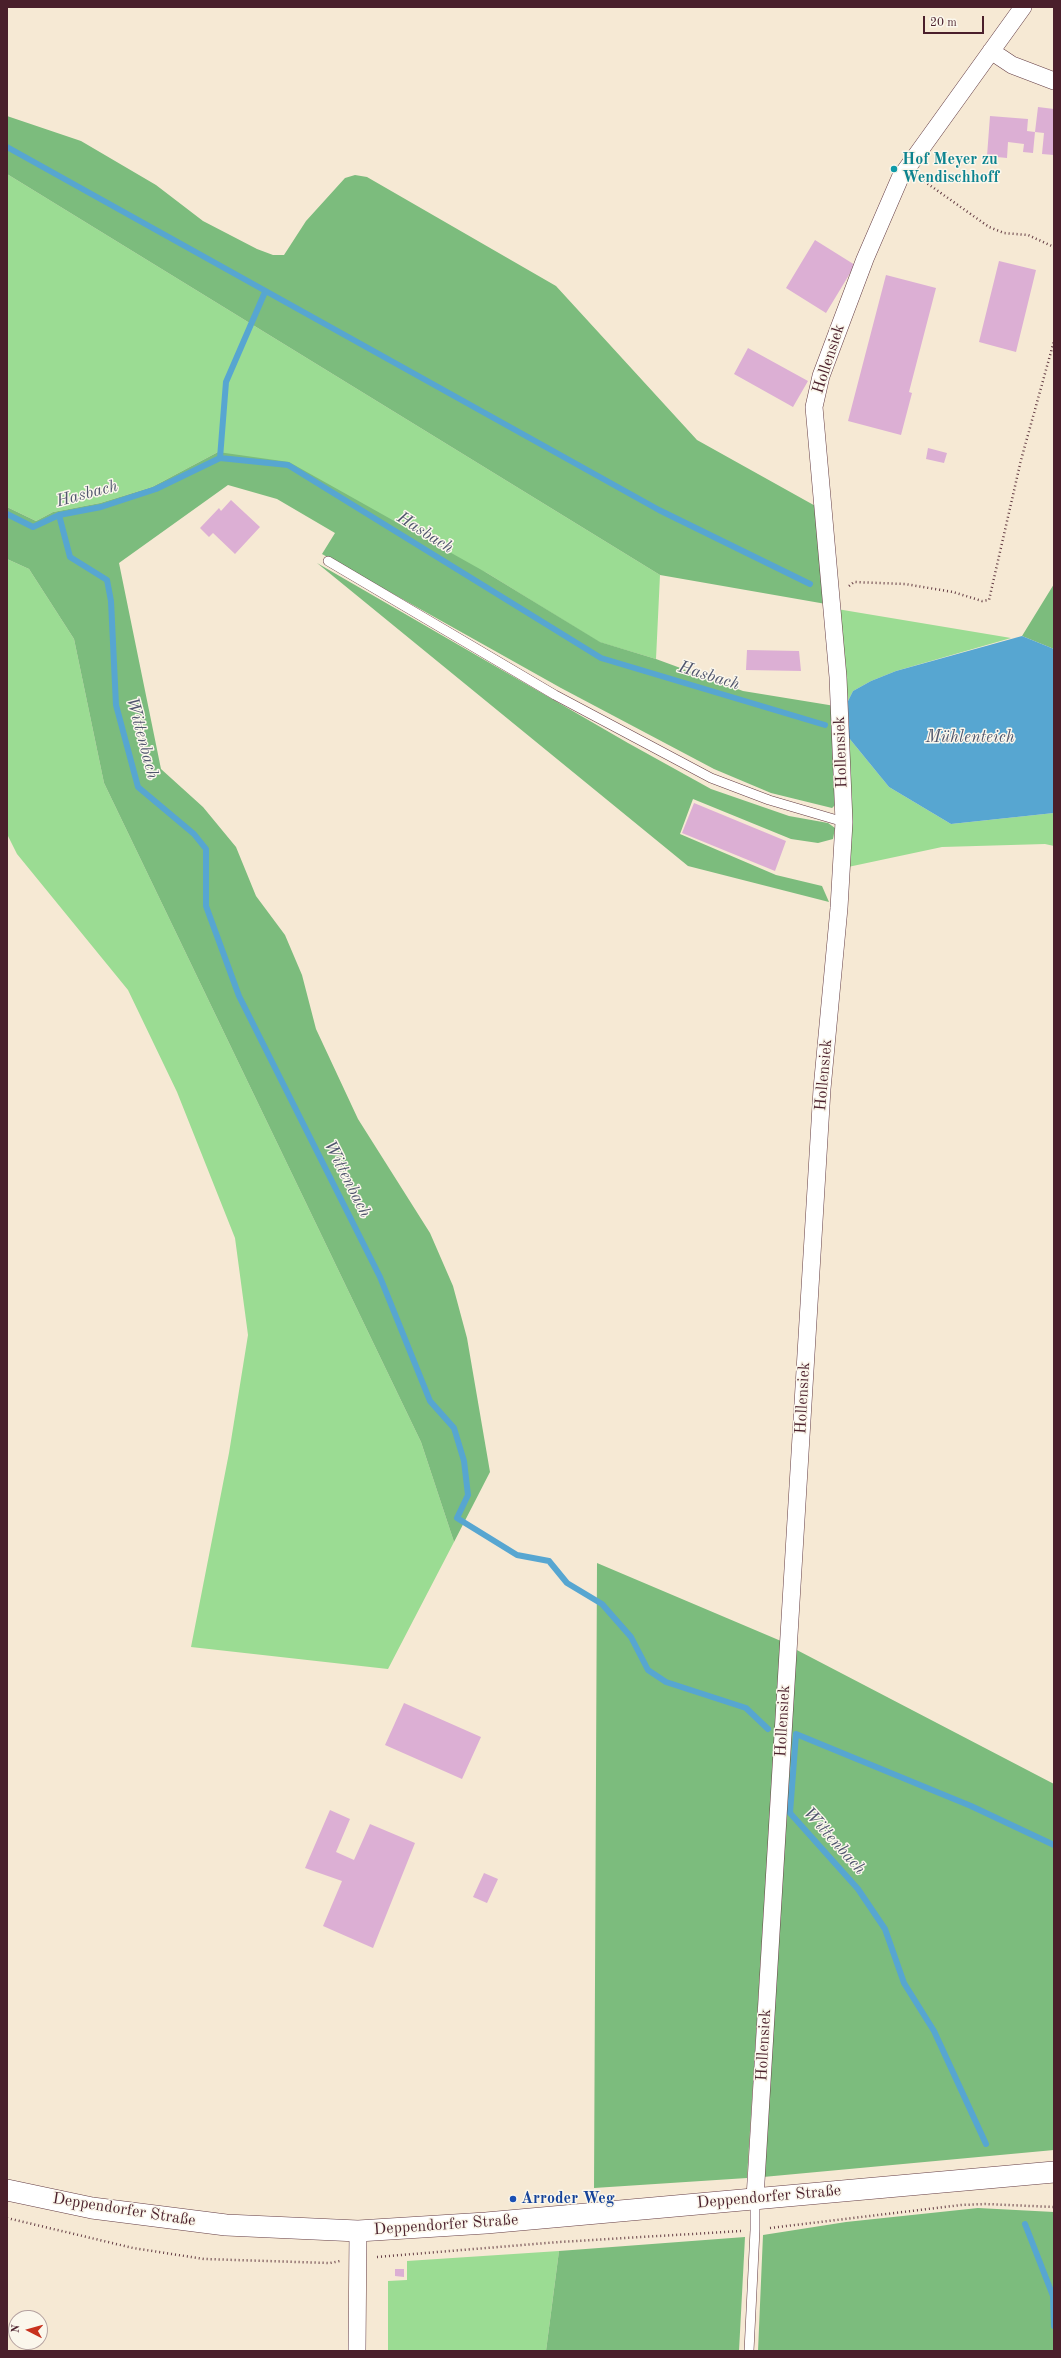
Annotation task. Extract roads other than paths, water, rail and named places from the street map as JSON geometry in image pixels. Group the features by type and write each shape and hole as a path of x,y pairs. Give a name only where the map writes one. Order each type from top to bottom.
{"street":[{"name":"Hollensiek","path":"754,2198 822,1089 839,908 844,822 838,677 814,407 821,376 865,259 900,178 1024,7"},
{"path":"991,51 1012,65 1054,80"},
{"name":"Deppendorfer Straße","path":"7,2190 92,2208 226,2225 358,2231 486,2223 1054,2172"},
{"path":"357,2351 356,2258 358,2231"}],"lane":[{"path":"328,561 556,695 711,778 769,800 844,822"},
{"path":"749,2351 755,2230 754,2198"}],"water":[{"name":"Mühlenteich","path":"1022,636 1054,649 1054,813 951,824 889,787 849,738 848,701 853,691 871,681 896,671"}],"waterway":[{"path":"7,147 659,510 810,584"},
{"path":"220,458 226,382 265,292"},
{"name":"Hasbach","path":"7,514 33,527 59,515 101,507 156,489 220,458 288,465 601,658 825,725"},
{"name":"Wittenbach","path":"59,515 70,557 107,580 111,601 116,705 138,787 194,834 206,849 206,906 239,996 380,1277 430,1401 454,1428 464,1461 468,1495 457,1518 517,1555 549,1561 567,1583 602,1604 631,1637 648,1670 666,1682 746,1708 768,1729"},
{"name":"Wittenbach","path":"986,2144 934,2031 904,1983 885,1929 858,1889 790,1813 796,1734 971,1806 1054,1845"},
{"name":"Wittenbach","path":"1025,2224 1053,2296 1054,2326"}],"place":[{"name":"Hof Meyer zu Wendischhoff","path":"894,169"},
{"name":"Arroder Weg","path":"513,2199"}]}
